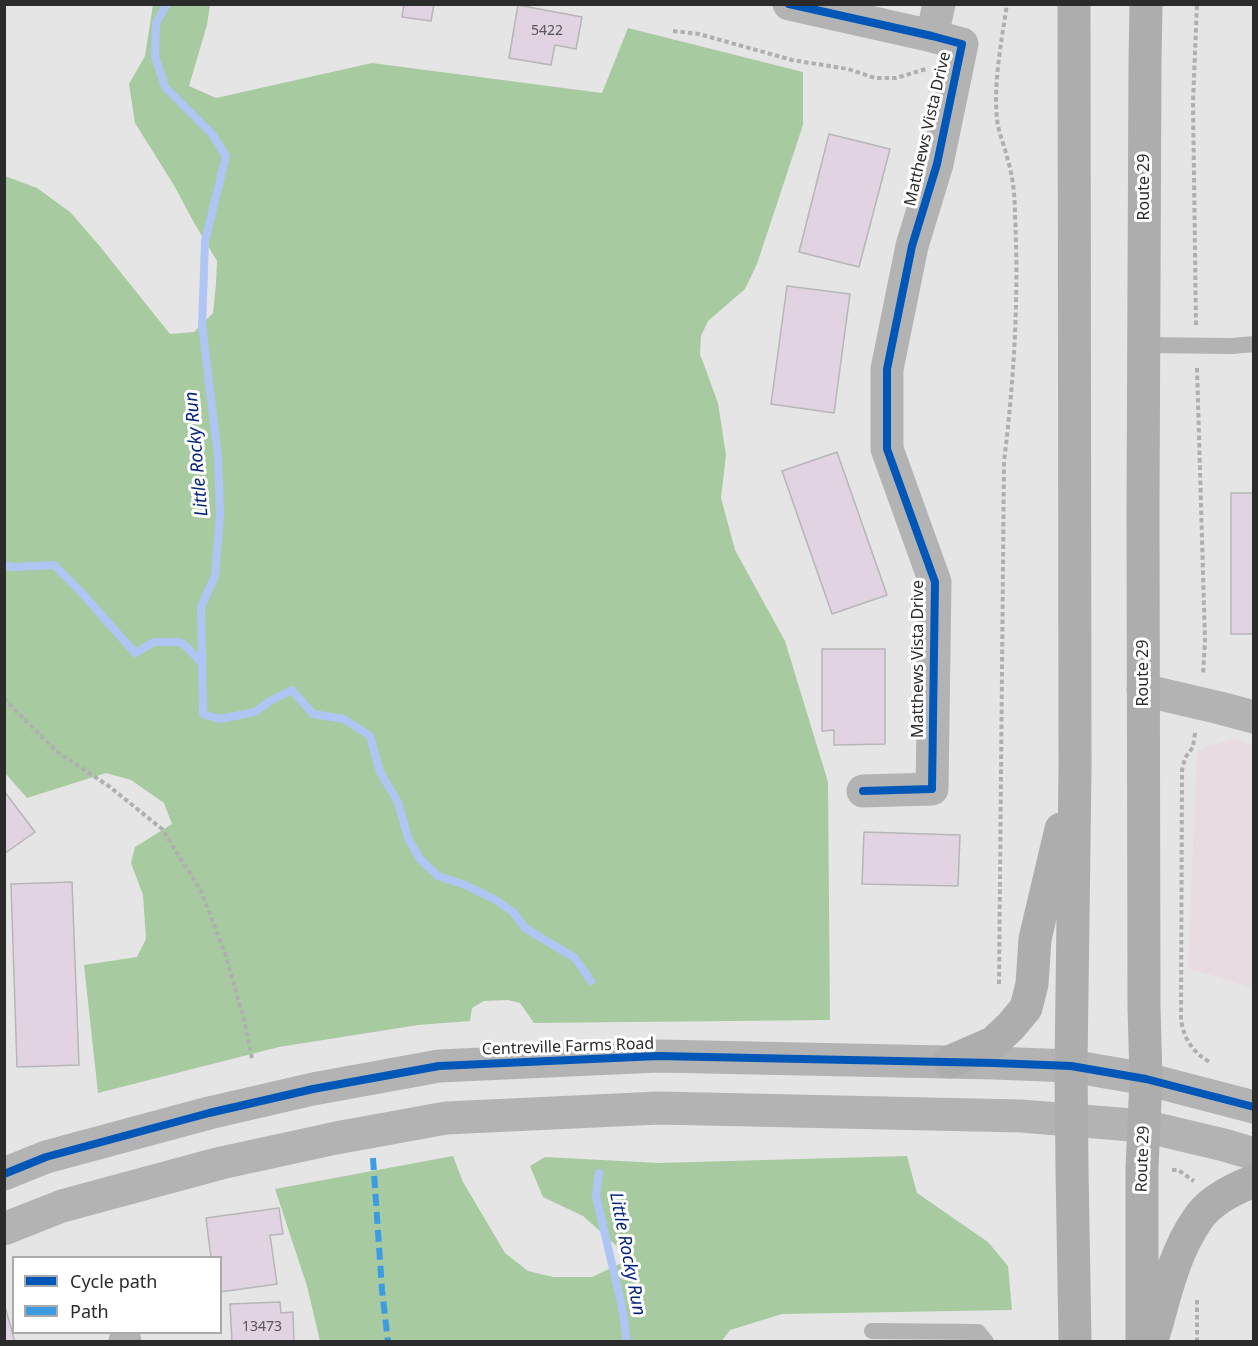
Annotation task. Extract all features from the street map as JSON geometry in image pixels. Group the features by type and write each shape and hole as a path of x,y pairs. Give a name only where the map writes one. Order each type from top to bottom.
{"main road":[{"path":"1074,4 1075,769 1071,1066 1075,1341"},
{"name":"Route 29","path":"1142,1341 1142,1168 1146,1079 1143,345 1146,4"},
{"path":"949,1062 993,1043 1026,1008 1032,984 1035,939 1075,769"},
{"path":"1151,1341 1177,1254 1198,1218 1219,1198 1254,1181"}],"street":[{"path":"789,4 947,39"},
{"name":"Matthews Vista Drive","path":"863,791 932,789 935,582 888,449 887,369 912,246 937,164 947,39"},
{"path":"1143,690 1254,717"},
{"name":"Centreville Farms Road","path":"4,1174 46,1157 209,1113 313,1089 439,1066 658,1056 1071,1066 1146,1079 1254,1107"},
{"path":"4,1229 62,1206 221,1163 336,1138 446,1118 659,1108 1021,1116 1144,1126 1254,1154"}],"lane":[{"path":"1143,345 1232,346 1254,344"},
{"path":"872,1331 978,1332 986,1341"}],"path":[{"path":"999,985 1004,462 1011,404 1016,296 1014,195 996,115 1007,4"},
{"path":"673,31 699,34 792,60 848,69 875,78 896,78 927,69 947,39 977,74 998,83"},
{"path":"4,698 56,751 110,788 162,829 201,891 226,956 252,1059"},
{"path":"1200,703 1193,747 1185,758 1182,770 1181,1020 1191,1047 1201,1058 1215,1065"}],"shaded area":[{"path":"1234,739 1253,745 1253,988 1188,968 1197,750"}],"green space":[{"path":"153,5 210,5 207,25 189,86 216,98 372,63 602,93 628,28 803,72 803,125 757,264 745,289 708,321 701,336 700,354 718,403 726,455 721,498 735,550 785,641 828,782 830,1020 534,1023 520,1003 508,1000 484,1001 472,1008 470,1021 418,1025 279,1047 98,1093 84,965 137,957 146,939 143,895 131,863 135,847 172,824 164,803 131,780 106,773 27,798 5,773 5,176 37,188 70,212 170,334 194,332 213,313 217,261 135,123 129,84 145,56"},
{"path":"453,1156 463,1182 505,1253 528,1271 553,1277 592,1277 622,1263 621,1250 583,1216 543,1197 530,1166 545,1157 658,1163 907,1156 917,1193 988,1242 1008,1266 1012,1310 782,1314 730,1330 721,1342 320,1341 307,1286 275,1189"}],"building":[{"path":"404,4 434,4 431,21 402,17"},
{"path":"518,5 582,17 576,49 555,45 551,65 509,58"},
{"path":"829,134 890,149 859,267 799,252"},
{"path":"787,286 850,294 834,413 771,404"},
{"path":"837,452 887,595 832,614 782,471"},
{"path":"1231,493 1254,493 1254,634 1231,634"},
{"path":"822,649 885,649 885,744 834,745 834,730 822,731"},
{"path":"4,791 35,832 4,854"},
{"path":"864,832 960,835 958,886 862,884"},
{"path":"72,882 79,1065 17,1067 11,884"},
{"path":"279,1208 283,1234 270,1235 277,1284 222,1292 222,1256 211,1256 206,1218"},
{"path":"280,1302 281,1313 293,1312 294,1342 232,1342 230,1304"},
{"path":"4,1303 15,1342 4,1342"}],"waterway":[{"name":"Little Rocky Run","path":"167,4 156,23 155,56 165,87 212,134 226,156 205,241 202,325 218,457 220,515 215,576 201,607 203,714 220,719 255,712 292,690 313,714 344,719 370,736 380,772 398,802 408,838 420,859 438,876 465,885 494,899 513,912 525,928 575,958 591,981"},
{"path":"4,565 13,567 54,565 135,653 154,642 180,642 202,664"},
{"name":"Little Rocky Run","path":"599,1173 596,1196 622,1307 627,1342"}],"marked path":[{"path":"373,1158 388,1342"}],"cycle path":[{"path":"789,4 962,44 937,164 912,246 887,369 887,449 935,582 932,789 863,791"},
{"path":"4,1174 46,1157 209,1113 313,1089 439,1066 658,1056 1071,1066 1146,1079 1254,1107"}]}
